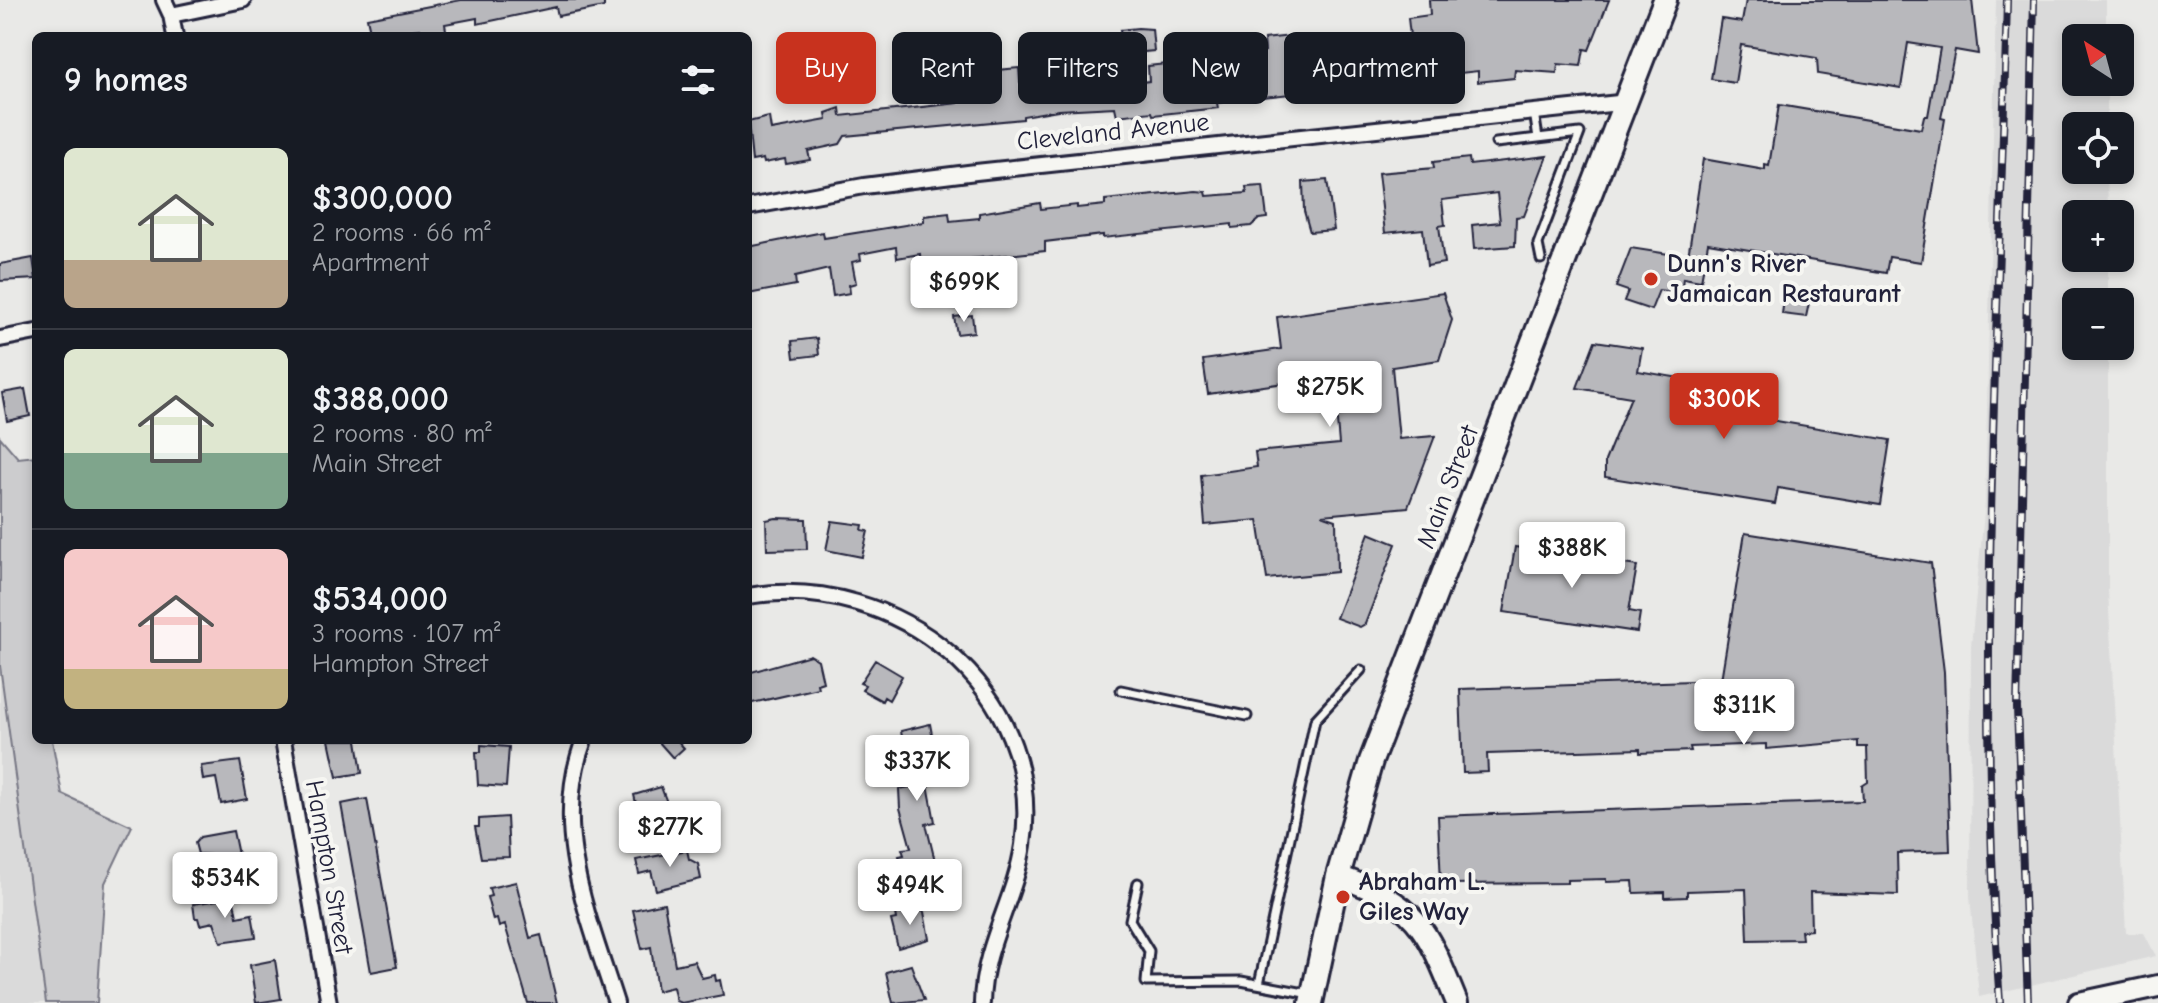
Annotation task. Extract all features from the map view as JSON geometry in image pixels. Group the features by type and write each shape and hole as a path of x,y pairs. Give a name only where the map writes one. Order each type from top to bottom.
{"main road":[{"name":"Main Street","path":"1312,999 1338,876 1371,761 1665,0"},
{"path":"1338,876 1381,893 1411,913 1428,937 1457,1003"},
{"path":"2079,1003 2158,986"}],"street":[{"path":"164,0 174,32"},
{"path":"171,15 243,0"},
{"name":"Cleveland Avenue","path":"752,206 864,186 976,172 1628,102"},
{"path":"0,339 32,333"},
{"path":"752,595 775,592 828,594 885,610 929,635 952,655 979,684 998,714 1011,742 1023,791 1024,844 994,932 982,1003"},
{"name":"Hampton Street","path":"284,744 329,1003"},
{"path":"583,744 573,773 570,841 579,885 616,1003"}],"lane":[{"path":"1534,112 1538,138"},
{"path":"1496,143 1580,133 1538,244 1541,259"},
{"path":"1259,984 1315,720 1361,670"},
{"path":"1121,690 1247,716"},
{"path":"1138,883 1130,920 1149,951 1146,982 1241,981 1312,999"}],"shaded area":[{"path":"1996,0 2106,0 2106,24 2062,24 2062,96 2107,96 2107,112 2062,112 2062,184 2107,184 2108,200 2062,200 2062,272 2108,272 2108,288 2062,288 2062,360 2108,360 2108,591 2126,933 2144,933 2156,956 1979,997 1970,896 1971,646 1985,503"},
{"path":"0,437 18,458 32,456 32,744 53,744 62,794 132,826 105,883 97,1003 46,1003 0,666"},
{"path":"0,571 32,721 32,744 37,744 85,1003 0,1003"}],"building":[{"path":"461,0 604,0 604,7 558,16 556,7 477,24 477,18 445,24 446,32 420,32 420,29 370,32 367,18"},
{"path":"1429,0 1609,0 1589,50 1584,49 1581,66 1558,64 1557,73 1515,70 1514,78 1478,82 1478,71 1465,72 1465,32 1410,32 1408,18 1430,15"},
{"path":"1746,0 1972,0 1978,54 1955,50 1941,118 1945,119 1921,262 1889,257 1886,273 1708,243 1701,281 1683,278 1681,293 1659,290 1651,310 1624,301 1628,291 1616,287 1631,248 1688,257 1703,159 1765,170 1765,165 1769,166 1779,105 1921,129 1924,116 1928,116 1940,48 1908,43 1901,88 1818,74 1817,58 1741,45 1735,83 1711,79 1721,19 1742,22"},
{"path":"1152,29 1154,51 1147,52 1147,32 1120,30"},
{"path":"1284,37 1284,95 1268,96 1268,39"},
{"path":"1163,64 1163,104 1217,104 1218,108 1117,116 1115,107 1058,110 1023,116 1023,119 845,136 840,144 808,151 810,160 786,164 785,159 764,163 763,159 752,161 752,121 769,117 771,130 827,120 826,113 840,108 841,116 949,104 1002,104 1002,70 1018,68 1018,104 1147,104 1148,66"},
{"path":"1547,156 1524,216 1516,217 1515,246 1474,249 1472,225 1500,222 1497,193 1442,200 1445,225 1439,226 1444,263 1427,266 1423,229 1385,233 1378,173 1434,168 1433,162 1469,158 1470,165"},
{"path":"1327,180 1334,230 1310,232 1304,211 1303,182"},
{"path":"1263,186 1267,218 1259,219 1251,226 1232,228 1232,224 1103,238 1103,235 1045,242 1045,251 921,264 920,254 897,258 896,247 860,254 861,260 852,262 856,283 849,285 850,293 833,296 829,269 795,277 796,285 752,293 752,246 823,232 824,238 924,222 924,216 949,213 950,221 979,218 979,213 1040,203 1041,209 1077,205 1077,208 1105,205 1105,200 1196,191 1206,192 1207,196 1247,193 1246,187"},
{"path":"32,258 32,279 0,281 0,264"},
{"path":"1443,293 1452,320 1439,360 1392,367 1399,439 1435,436 1408,507 1322,515 1336,520 1337,572 1267,579 1258,520 1205,525 1201,475 1257,467 1255,452 1339,444 1333,376 1208,394 1203,360 1281,349 1277,317"},
{"path":"1784,299 1809,303 1806,317 1782,314"},
{"path":"972,315 974,332 957,334 954,317"},
{"path":"817,338 819,355 794,358 792,341"},
{"path":"1595,341 1642,348 1638,371 1686,379 1687,388 1731,392 1729,413 1890,440 1880,505 1778,488 1775,504 1605,477 1605,461 1631,397 1577,388"},
{"path":"25,389 30,416 7,421 2,393"},
{"path":"806,519 807,549 767,550 766,520"},
{"path":"832,521 863,525 862,530 868,531 862,557 826,550"},
{"path":"1369,533 1396,544 1365,624 1360,627 1336,618"},
{"path":"1745,533 1931,563 1944,672 1950,851 1897,853 1898,895 1810,892 1811,930 1801,931 1802,939 1748,940 1746,889 1687,891 1687,897 1665,898 1665,892 1634,893 1633,881 1606,882 1606,879 1567,880 1567,883 1441,884 1438,816 1863,801 1862,786 1868,782 1867,747 1858,747 1858,741 1766,749 1766,744 1690,747 1691,751 1640,753 1640,749 1487,754 1488,772 1463,773 1460,689 1721,680"},
{"path":"1515,547 1637,566 1629,611 1640,613 1637,632 1504,612"},
{"path":"810,655 818,660 823,682 817,684 818,688 752,703 752,672"},
{"path":"875,660 902,676 889,700 884,697 882,701 862,690 865,685 860,683"},
{"path":"930,724 936,755 935,759 924,763 935,822 926,824 935,861 932,861 934,871 929,878 907,883 899,856 904,855 902,849 911,848 900,808 899,789 910,787 900,750 904,750 901,731"},
{"path":"330,744 358,744 362,773 337,777"},
{"path":"661,744 680,744 684,748 673,758"},
{"path":"481,745 509,747 506,787 478,785 476,752 481,752"},
{"path":"240,761 247,799 221,804 216,778 203,780 201,766"},
{"path":"661,787 673,818 669,819 671,826 643,833 634,795"},
{"path":"367,799 397,967 371,972 341,804"},
{"path":"507,817 509,857 481,858 475,827 479,827 479,819"},
{"path":"233,831 241,869 214,874 211,855 198,854 195,843 200,837"},
{"path":"687,850 689,859 698,864 701,879 656,890 651,871 639,874 636,860"},
{"path":"516,882 530,938 541,935 557,1003 528,1003 505,925 499,927 497,919 493,920 487,897 491,896 489,888"},
{"path":"230,898 234,901 237,917 252,914 256,937 221,942 214,922 200,925 198,918 195,918 193,904"},
{"path":"664,903 675,965 694,961 702,978 715,975 716,981 720,980 723,995 681,1003 676,1001 673,987 657,991 651,947 642,949 633,910"},
{"path":"916,908 924,912 929,939 898,948 891,920 896,919 895,913"},
{"path":"275,960 281,999 256,1003 250,965"},
{"path":"911,965 924,1000 893,1003 886,972"}],"railway":[{"path":"2000,1003 1989,753 1989,627 2007,0"},
{"path":"2028,1003 2017,708 2034,0"}],"place":[{"name":"Dunn's River Jamaican Restaurant","path":"1651,279"},
{"name":"Abraham L. Giles Way","path":"1343,897"}]}
